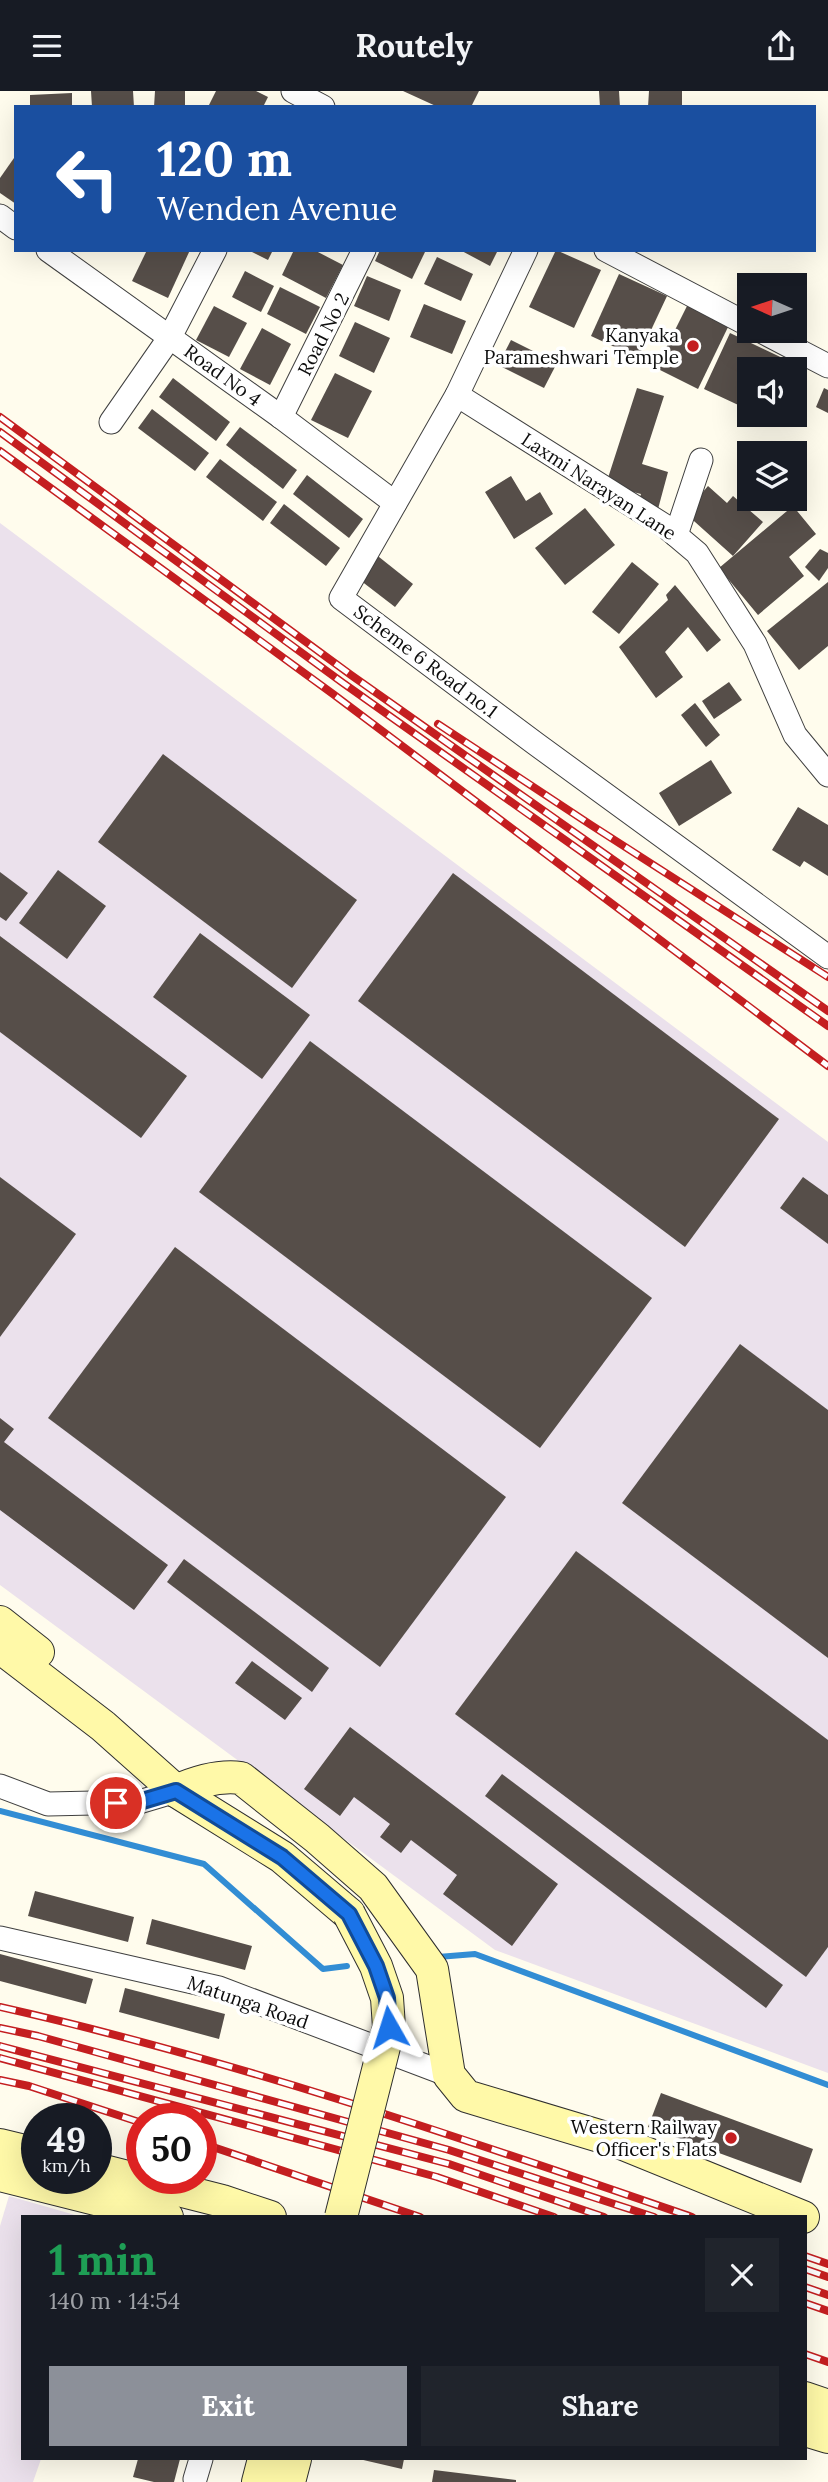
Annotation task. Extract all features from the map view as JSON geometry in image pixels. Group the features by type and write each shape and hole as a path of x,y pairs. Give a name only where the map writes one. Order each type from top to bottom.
{"main road":[{"path":"0,1622 192,1793 282,1857 349,1914 376,1966 387,1998 389,2027 342,2215"},
{"path":"0,1647 109,1720"},
{"path":"192,1793 231,1776 241,1778 317,1838 373,1887 432,1969 449,2075 466,2096 616,2141 797,2215"},
{"path":"0,2145 21,2150"},
{"path":"112,2173 222,2201 264,2215"},
{"path":"0,2175 158,2215"},
{"path":"807,2219 828,2228"},
{"path":"807,2399 828,2406"},
{"path":"807,2431 828,2437"},
{"path":"258,2482 264,2460"},
{"path":"271,2482 277,2460"},
{"path":"289,2482 295,2460"}],"street":[{"path":"294,96 318,105"},
{"name":"Road No 4","path":"51,252 281,417 395,503"},
{"path":"111,422 170,337 214,252"},
{"name":"Road No 2","path":"281,417 363,252"},
{"name":"Scheme 6 Road no.1","path":"525,252 457,395 341,598 828,957"},
{"path":"610,252 737,319"},
{"path":"784,343 828,366"},
{"name":"Laxmi Narayan Lane","path":"457,395 665,526 697,553 755,644 795,735 828,775"},
{"path":"676,535 701,460"},
{"path":"0,1786 48,1804 139,1802 192,1793"},
{"name":"Matunga Road","path":"0,1938 219,1988 449,2075"}],"shaded area":[{"path":"0,523 828,1142 828,2073 495,1950 0,1585"},
{"path":"9,2196 75,2215 21,2215 21,2460 41,2460 33,2482 0,2482 0,2226"}],"building":[{"path":"91,91 133,91 134,105 92,105"},
{"path":"155,91 185,91 185,105 154,105"},
{"path":"216,91 256,91 268,97 264,105 209,105"},
{"path":"403,91 479,91 472,105 434,105"},
{"path":"599,91 619,91 620,105 600,105"},
{"path":"649,91 682,91 682,105 648,105"},
{"path":"72,93 72,105 30,105 30,95"},
{"path":"14,158 14,203 0,193 0,178"},
{"path":"146,252 189,252 168,298 132,281"},
{"path":"252,252 272,252 268,260"},
{"path":"293,252 318,252 343,265 326,298 282,275"},
{"path":"379,252 425,252 412,279 375,261"},
{"path":"464,252 497,252 490,266"},
{"path":"555,252 601,270 574,328 529,307"},
{"path":"437,257 473,274 461,301 424,284"},
{"path":"245,271 274,286 261,312 232,297"},
{"path":"619,274 667,296 638,358 591,336"},
{"path":"367,276 401,290 389,321 354,306"},
{"path":"280,287 320,307 306,334 267,314"},
{"path":"424,304 466,321 452,354 410,337"},
{"name":"Kanyaka Parameshwari Temple","path":"688,304 729,325 698,389 656,368"},
{"path":"214,306 247,323 229,357 196,340"},
{"path":"355,322 390,338 374,373 339,356"},
{"path":"262,328 291,344 270,385 240,369"},
{"path":"730,333 737,336 737,343 751,343 780,357 737,357 737,404 704,389"},
{"path":"511,340 557,363 544,388 498,365"},
{"path":"335,373 372,391 348,438 311,420"},
{"path":"173,378 230,422 216,441 159,397"},
{"path":"637,388 664,396 642,464 668,472 658,509 638,503 641,494 621,489 622,486 607,481"},
{"path":"824,388 828,390 828,413 816,407"},
{"path":"152,409 209,453 195,471 138,428"},
{"path":"240,427 297,470 283,489 226,445"},
{"path":"220,459 277,502 263,521 206,477"},
{"path":"307,475 363,519 349,538 293,494"},
{"path":"511,476 526,501 540,492 553,514 514,539 485,492"},
{"path":"708,486 727,503 733,496 737,499 737,511 750,511 763,522 733,556 685,513"},
{"path":"284,504 340,548 326,566 270,523"},
{"path":"585,508 615,545 565,585 535,548"},
{"path":"787,511 797,511 816,534 789,557 804,576 758,615 719,568"},
{"path":"820,549 828,553 828,568 819,581 805,567"},
{"path":"374,553 413,584 395,607 356,577"},
{"path":"632,562 659,584 619,634 592,612"},
{"path":"828,582 828,646 799,670 767,631"},
{"path":"675,585 721,640 707,652 688,627 665,652 683,677 656,698 619,647 668,600 666,595"},
{"path":"729,682 742,700 714,719 702,701"},
{"path":"695,703 720,735 706,747 681,715"},
{"path":"163,754 357,900 292,988 98,842"},
{"path":"711,760 732,793 679,826 659,793"},
{"path":"798,807 828,825 828,876 804,861 800,867 772,850"},
{"path":"58,870 106,906 67,959 19,923"},
{"path":"0,872 28,893 6,921 0,917"},
{"path":"453,873 779,1119 685,1247 358,1001"},
{"path":"200,933 310,1015 262,1079 153,997"},
{"path":"0,936 187,1076 141,1138 0,1032"},
{"path":"310,1041 652,1298 540,1448 199,1192"},
{"path":"0,1177 76,1234 0,1337"},
{"path":"803,1177 828,1195 828,1244 780,1208"},
{"path":"175,1247 506,1497 380,1667 48,1418"},
{"path":"740,1344 828,1410 828,1658 622,1503"},
{"path":"0,1418 14,1429 4,1442 168,1565 134,1610 0,1510"},
{"path":"576,1551 828,1740 828,1947 806,1977 455,1714"},
{"path":"184,1559 329,1668 312,1692 167,1582"},
{"path":"252,1661 302,1698 285,1720 235,1683"},
{"path":"350,1727 558,1884 512,1946 443,1894 457,1875 411,1840 401,1853 380,1837 390,1824 354,1797 340,1816 304,1789"},
{"path":"502,1774 783,1985 766,2008 485,1796"},
{"path":"35,1891 134,1917 128,1942 28,1916"},
{"path":"152,1919 252,1946 245,1970 146,1944"},
{"path":"0,1954 93,1979 86,2004 0,1981"},
{"path":"125,1988 225,2014 219,2039 119,2012"},
{"name":"Western Railway Officer's Flats","path":"661,2093 813,2149 801,2183 648,2127"},
{"path":"138,2460 180,2460 174,2482 154,2482 133,2477"},
{"path":"363,2460 404,2460 402,2469"},
{"path":"434,2470 516,2480 516,2482 432,2482"}],"waterway":[{"path":"0,1811 204,1864 323,1969 347,1966"},
{"path":"438,1957 475,1954 828,2085"}],"railway":[{"path":"0,417 351,675 828,1011"},
{"path":"0,432 343,683 828,1026"},
{"path":"0,451 333,694 828,1066"},
{"path":"438,724 828,977"},
{"path":"0,2007 176,2051 263,2076 435,2130 686,2215"},
{"path":"0,2028 38,2036 449,2150 648,2215"},
{"path":"0,2046 449,2164 598,2215"},
{"path":"0,2058 437,2177 548,2215"},
{"path":"0,2080 29,2086 126,2118"},
{"path":"217,2148 414,2215"},
{"path":"807,2257 828,2264"},
{"path":"807,2270 828,2277"},
{"path":"807,2288 828,2295"},
{"path":"807,2304 828,2311"},
{"path":"807,2355 828,2362"}],"place":[{"name":"Kanyaka Parameshwari Temple","path":"693,346"},
{"name":"Western Railway Officer's Flats","path":"731,2138"}],"route":[{"path":"116,1803 139,1802 176,1791 282,1857 349,1914 376,1966 387,1998 389,2027"}]}
